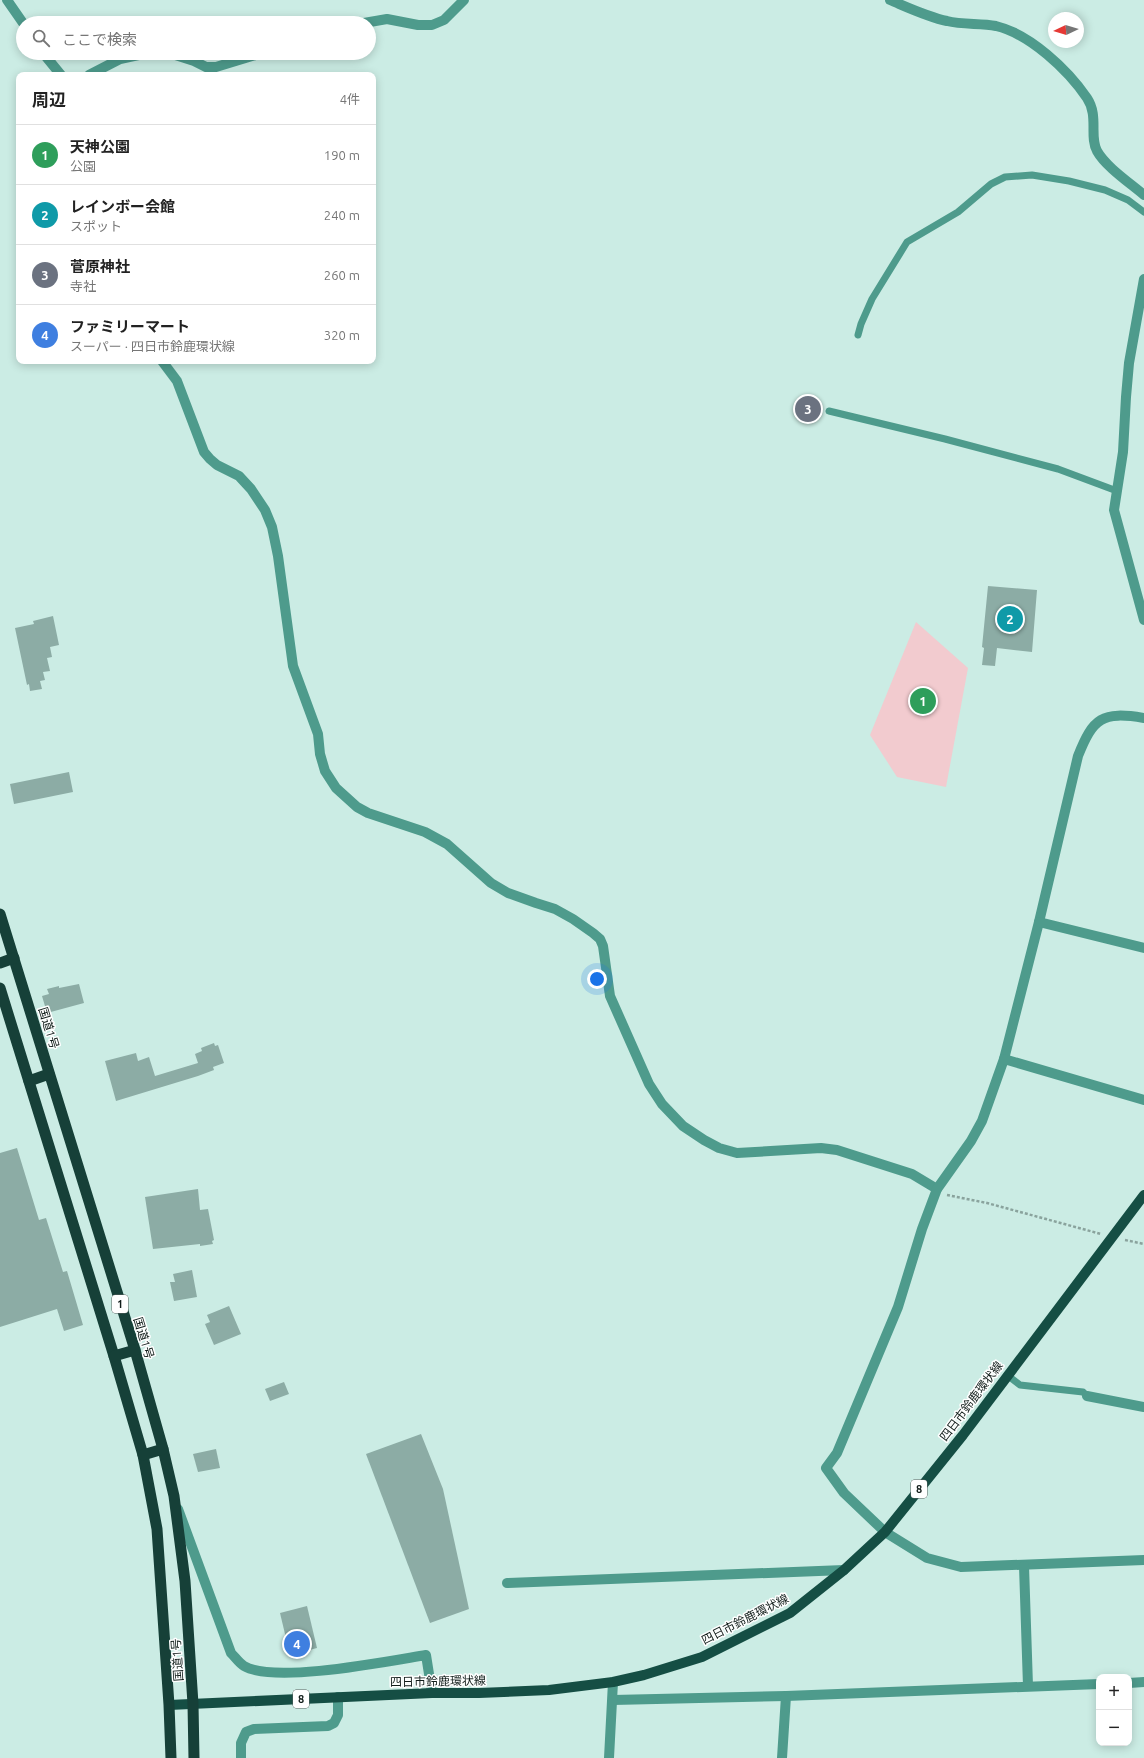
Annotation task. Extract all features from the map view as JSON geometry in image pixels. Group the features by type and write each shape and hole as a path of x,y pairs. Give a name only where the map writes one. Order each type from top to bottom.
{"highway":[{"name":"国道1号","path":"0,914 135,1350 163,1449 174,1496 185,1581 193,1704 194,1758"},
{"path":"0,963 14,958"},
{"name":"国道1号","path":"0,988 114,1356 143,1455 157,1529 169,1705 171,1758"},
{"path":"29,1081 49,1074"},
{"path":"114,1356 135,1350"},
{"path":"143,1455 163,1449"}],"main road":[{"name":"四日市鈴鹿環状線","path":"169,1705 432,1693 479,1693 549,1690 613,1682 644,1674 709,1653 790,1613 844,1570 885,1532 963,1435 1144,1195"}],"street":[{"path":"7,0 19,16"},
{"path":"376,21 387,19 418,25 432,25 444,20 464,0"},
{"path":"890,0 948,22 977,23 1013,32 1054,59 1075,80 1093,110 1097,151 1108,164 1144,195"},
{"path":"49,60 59,72"},
{"path":"95,72 118,60"},
{"path":"191,60 206,68 216,67 239,60"},
{"path":"1144,279 1129,363 1123,452 1114,510 1144,620"},
{"path":"164,364 177,381 204,452 217,465 239,476 260,500 272,526 278,556 293,666 318,734 320,754 325,771 336,788 357,807 368,813 425,832 437,838 447,844 491,883 522,898 555,909 573,919 600,939 605,956 607,984 610,996 648,1084 662,1104 683,1126 719,1148 737,1153 821,1148 837,1150 912,1174 938,1189"},
{"path":"1144,718 1127,715 1114,716 1100,720 1086,736 1078,756 1040,922 1004,1059 982,1121 971,1141 938,1189 922,1229 898,1307 837,1453 826,1468 844,1493 885,1532 926,1558 961,1567 1024,1566 1144,1560"},
{"path":"1040,922 1144,948"},
{"path":"1004,1059 1144,1100"},
{"path":"1087,1396 1144,1407"},
{"path":"174,1496 231,1653 244,1666 264,1672 340,1669 426,1655 432,1693"},
{"path":"1024,1566 1028,1686"},
{"path":"507,1583 844,1570"},
{"path":"609,1758 613,1682"},
{"path":"1132,1683 1144,1682"},
{"path":"613,1700 786,1696 1096,1684"},
{"path":"782,1758 786,1696"},
{"path":"241,1758 241,1743 246,1732 254,1729 328,1726 334,1723 338,1715 338,1697"}],"lane":[{"path":"858,335 872,299 907,242 958,212 991,184 1005,178 1032,175 1069,181 1105,190 1128,200 1144,212"},
{"path":"829,411 946,439 1058,469 1117,491"},
{"path":"1007,1375 1020,1385 1083,1392 1087,1396"}],"path":[{"path":"938,1189 942,1194 1144,1244"}],"shaded area":[{"path":"916,622 968,668 946,787 897,777 870,735"}],"building":[{"path":"988,586 1037,590 1032,652 997,648 995,666 982,665 984,648 982,647"},
{"path":"53,616 59,645 50,647 52,657 47,658 50,671 43,672 45,680 40,681 42,689 30,691 29,684 27,685 15,628 34,624 33,621"},
{"path":"69,772 73,792 14,804 10,784"},
{"path":"79,984 84,1003 47,1013 42,996 49,994 47,989"},
{"path":"214,1043 215,1046 218,1045 224,1063 213,1067 214,1070 116,1101 105,1061 136,1053 138,1061 149,1057 155,1076 198,1063 195,1054 202,1051 201,1048"},
{"path":"17,1148 39,1220 46,1218 63,1272 67,1271 83,1325 64,1331 57,1309 0,1327 0,1153"},
{"path":"198,1189 200,1210 208,1209 214,1240 212,1241 213,1244 153,1249 145,1197"},
{"path":"192,1270 197,1297 174,1301 170,1282 175,1282 173,1274"},
{"path":"229,1306 241,1334 214,1345 205,1324 210,1322 207,1315"},
{"path":"284,1382 289,1394 270,1401 265,1389"},
{"path":"421,1434 443,1489 469,1609 430,1623 366,1454"},
{"path":"216,1449 220,1468 198,1472 193,1454"},
{"path":"307,1606 317,1648 290,1655 280,1613"}],"place":[{"name":"菅原神社","path":"808,409"},
{"name":"レインボー会館","path":"1010,619"},
{"name":"天神公園","path":"923,701"},
{"name":"ファミリーマート","path":"297,1644"}]}
